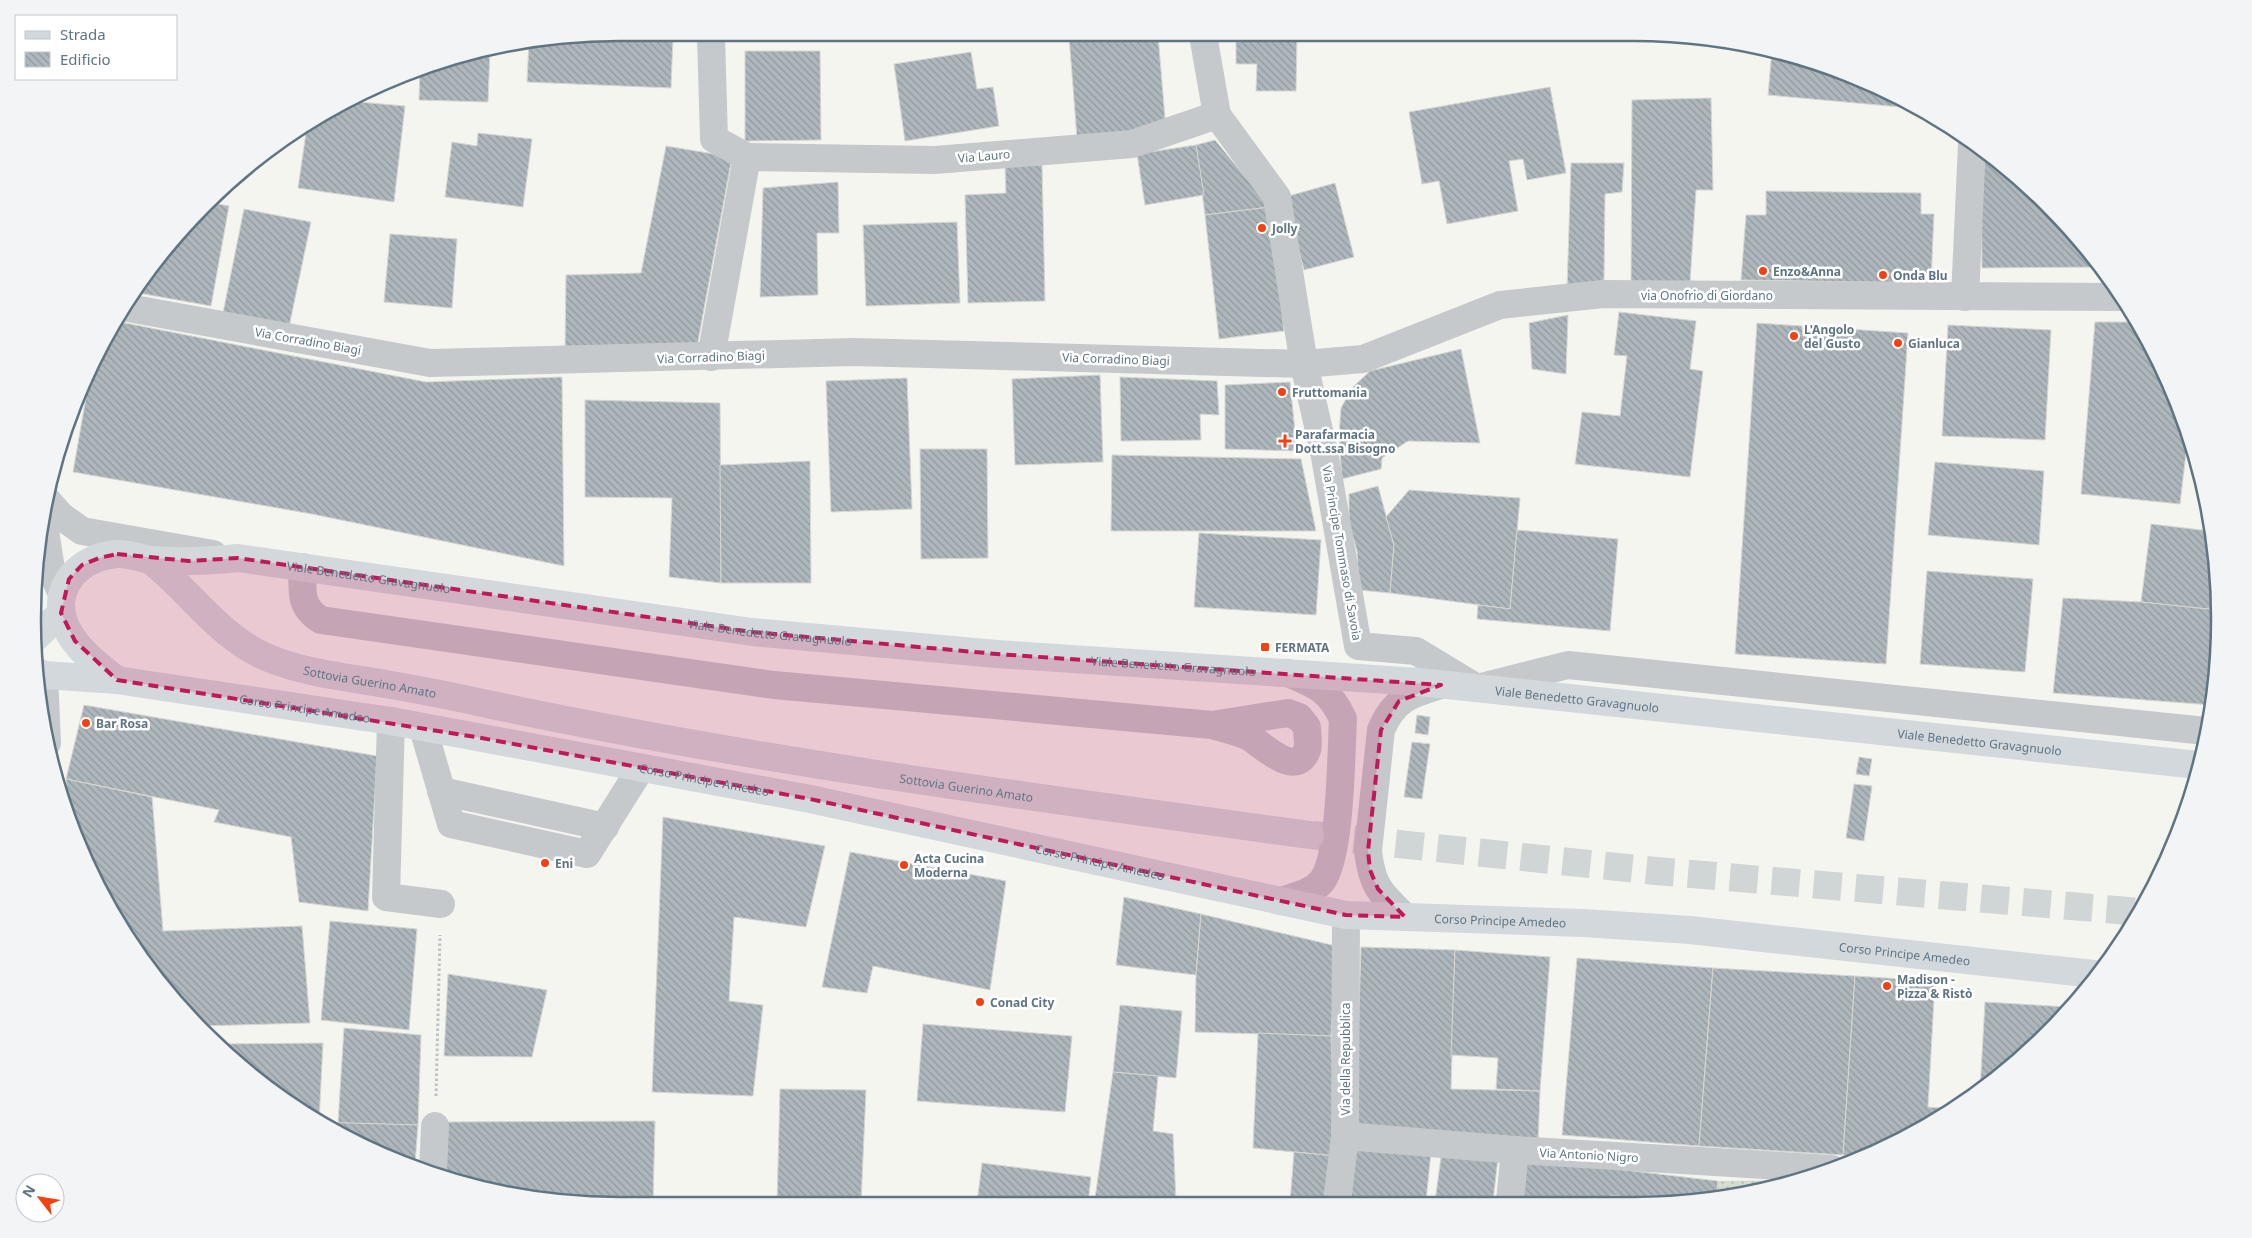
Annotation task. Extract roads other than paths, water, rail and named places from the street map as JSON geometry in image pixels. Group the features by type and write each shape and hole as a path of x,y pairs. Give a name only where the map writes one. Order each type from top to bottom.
{"main road":[{"path":"41,630 61,604 69,578 82,565 99,558 117,554 150,560"},
{"name":"Viale Benedetto Gravagnuolo","path":"150,560 189,561 238,558 752,632 997,654 1441,684 2192,764"},
{"name":"Sottovia Guerino Amato","path":"150,560 166,572 212,621 240,643 266,657 299,667 623,733 1010,793 1310,835"},
{"path":"61,604 75,641 101,668 117,680"},
{"name":"Corso Principe Amedeo","path":"44,673 117,680 391,721 810,799 1346,915 1583,923 1690,930 2088,975"},
{"name":"Sottovia Guerino Amato","path":"391,721 623,733"}],"street":[{"name":"Via Lauro","path":"711,41 714,140 747,157 935,160 1132,144 1217,115"},
{"path":"1204,41 1217,115"},
{"name":"Via Principe Tommaso di Savoia","path":"1217,115 1277,197 1304,364 1325,457 1358,646 1416,651 1477,688"},
{"path":"1965,297 1972,152"},
{"path":"711,357 747,157"},
{"name":"via Onofrio di Giordano","path":"1304,364 1363,359 1500,305 1603,294 2113,298"},
{"name":"Via Corradino Biagi","path":"132,309 430,363 854,352 1304,364"},
{"path":"52,506 61,516 82,531 238,558"},
{"path":"46,542 51,569 61,604"},
{"path":"303,567 301,592 309,613 320,620 774,685 1212,725"},
{"path":"1477,688 1568,665 2200,730"},
{"path":"1281,901 1308,892 1321,882 1334,855 1344,719 1335,702 1318,686 1286,673"},
{"path":"1405,917 1378,889 1370,870 1368,851 1381,730 1388,713 1400,701 1418,691 1441,684"},
{"path":"391,721 386,897 441,904"},
{"path":"423,728 441,791 605,827 641,768"},
{"name":"Via della Repubblica","path":"1338,1197 1345,1136 1346,915"},
{"path":"433,1166 435,1126"},
{"name":"Via Antonio Nigro","path":"1345,1136 1515,1150 1813,1168"},
{"path":"1510,1197 1515,1150"}],"tunnel":[{"path":"1312,835 1656,871 2131,911"}],"place":[{"name":"Jolly","path":"1262,228"},
{"name":"Enzo&Anna","path":"1763,271"},
{"name":"Onda Blu","path":"1883,275"},
{"name":"L'Angolo del Gusto","path":"1794,336"},
{"name":"Gianluca","path":"1898,343"},
{"name":"Fruttomania","path":"1282,392"},
{"name":"Parafarmacia Dott.ssa Bisogno","path":"1285,441"},
{"name":"FERMATA","path":"1265,647"},
{"name":"Bar Rosa","path":"86,723"},
{"name":"Eni","path":"545,863"},
{"name":"Acta Cucina Moderna","path":"904,865"},
{"name":"Madison - Pizza & Ristò","path":"1887,986"},
{"name":"Conad City","path":"980,1002"}]}
